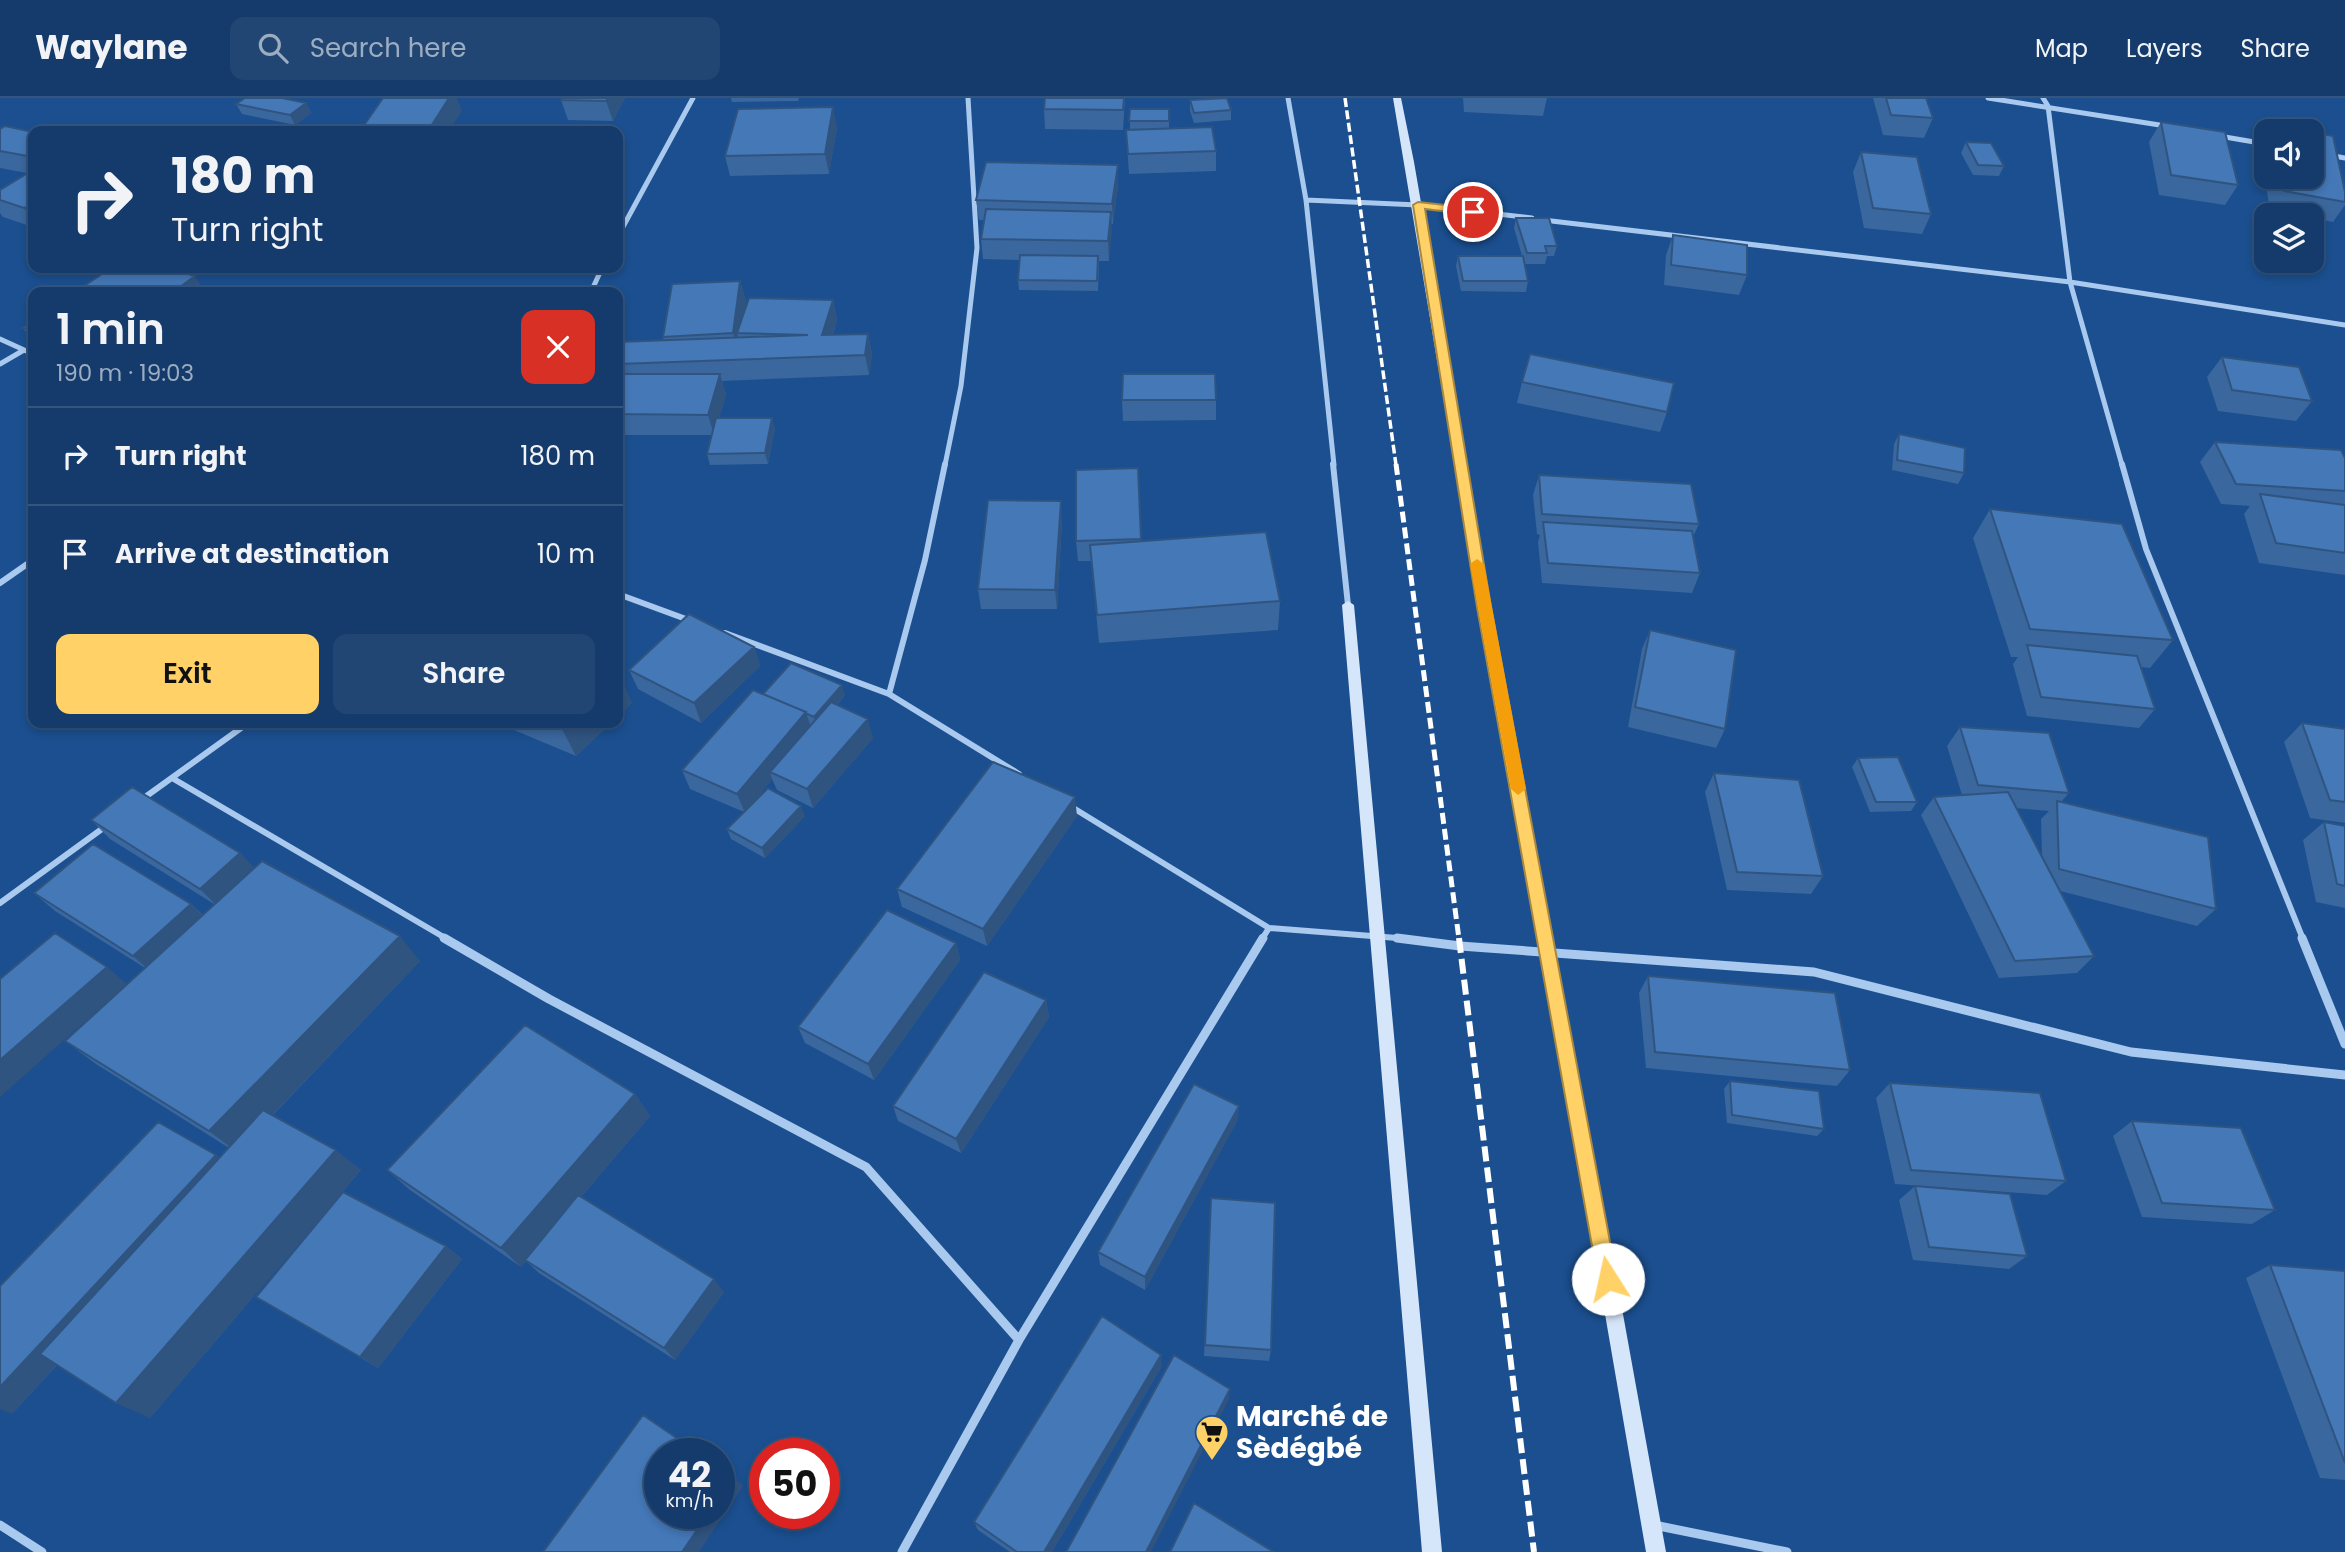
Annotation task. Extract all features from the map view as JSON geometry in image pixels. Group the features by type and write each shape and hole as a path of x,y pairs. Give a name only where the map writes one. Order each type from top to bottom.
{"main road":[{"path":"1397,98 1418,205 1484,607 1656,1552"},
{"path":"1348,605 1432,1552"}],"street":[{"path":"623,227 693,98"},
{"path":"889,694 925,560 961,386 977,248 968,98"},
{"path":"1288,98 1306,200 1348,605"},
{"path":"1988,98 2171,127"},
{"path":"2043,98 2048,106 2070,282 2146,550 2345,1044"},
{"path":"2212,134 2254,142"},
{"path":"2324,154 2345,158"},
{"path":"1306,200 1418,205 2070,282 2345,325"},
{"path":"0,339 28,352"},
{"path":"0,364 24,350"},
{"path":"0,583 28,563"},
{"path":"623,596 708,627"},
{"path":"721,632 889,694 1032,782"},
{"path":"129,809 241,728"},
{"path":"172,778 549,999 866,1167 1019,1340"},
{"path":"1067,804 1269,928 1376,935 1460,947 1814,972 2131,1052 2345,1075"},
{"path":"0,903 118,817"},
{"path":"902,1552 1019,1340 1269,928"},
{"path":"1651,1524 1787,1552"},
{"path":"0,1525 42,1552"}],"building":[{"path":"245,98 282,98 306,103 290,115 236,104"},
{"path":"383,98 449,98 431,126 363,126"},
{"path":"608,98 606,101 561,100"},
{"path":"1045,98 1124,98 1123,110 1044,109"},
{"path":"1227,98 1231,110 1194,113 1190,100"},
{"path":"1886,98 1926,98 1933,118 1891,115"},
{"path":"833,107 825,154 725,156 738,109"},
{"path":"1130,109 1169,109 1169,121 1129,121"},
{"path":"2161,122 2225,132 2238,185 2171,175"},
{"path":"5,126 28,131 28,156 0,151 0,129"},
{"path":"1212,127 1216,151 1128,154 1126,130"},
{"path":"2324,134 2333,136 2345,202 2284,191 2324,189"},
{"path":"1966,142 1991,143 2004,166 1978,165"},
{"path":"1861,152 1917,157 1931,214 1873,208"},
{"path":"986,162 1118,165 1112,204 976,200"},
{"path":"28,173 28,206 24,208 0,200 0,190"},
{"path":"986,209 1111,212 1108,241 981,239"},
{"path":"1516,218 1549,218 1557,246 1545,246 1547,253 1527,253"},
{"path":"1673,235 1747,245 1747,275 1671,265"},
{"path":"1020,255 1098,256 1097,281 1018,280"},
{"path":"1458,256 1523,256 1528,281 1463,281"},
{"path":"104,273 184,273 195,276 180,287 82,287"},
{"path":"740,281 733,333 663,337 672,284"},
{"path":"749,298 833,300 822,335 868,334 865,355 623,364 623,342 808,335 737,333"},
{"path":"1530,354 1674,383 1667,412 1522,382"},
{"path":"2222,357 2299,367 2312,401 2232,390"},
{"path":"623,374 720,374 708,415 623,414"},
{"path":"1123,374 1215,374 1216,400 1122,400"},
{"path":"716,418 772,418 765,453 707,454"},
{"path":"1899,434 1965,448 1964,473 1897,460"},
{"path":"2215,442 2341,450 2345,458 2345,491 2236,484"},
{"path":"1138,468 1141,539 1076,541 1076,470"},
{"path":"1539,475 1691,484 1699,524 1542,514"},
{"path":"2260,494 2345,505 2345,553 2276,543"},
{"path":"988,500 1061,501 1055,590 978,589"},
{"path":"1990,509 2122,524 2173,640 2030,629"},
{"path":"1543,522 1692,531 1700,573 1548,563"},
{"path":"1266,532 1280,601 1097,615 1090,545"},
{"path":"689,614 754,647 694,703 629,670"},
{"path":"1650,630 1736,650 1725,729 1635,707"},
{"path":"2027,645 2137,656 2155,709 2041,697"},
{"path":"791,663 842,685 814,717 763,694"},
{"path":"753,690 806,712 737,794 682,770"},
{"path":"831,702 868,719 807,789 770,772"},
{"path":"2302,723 2345,729 2345,802 2330,800"},
{"path":"1960,727 2049,733 2069,793 1978,785"},
{"path":"1898,757 1917,802 1876,802 1858,758"},
{"path":"993,762 1075,797 983,929 897,889"},
{"path":"1714,773 1799,780 1823,876 1737,872"},
{"path":"132,787 240,853 200,889 91,820"},
{"path":"768,788 801,806 762,848 727,829"},
{"path":"2008,792 2094,956 2015,961 1934,797"},
{"path":"2057,801 2208,837 2216,909 2059,869"},
{"path":"2324,822 2345,826 2345,886 2337,884"},
{"path":"93,844 191,904 133,956 34,893"},
{"path":"262,861 400,936 209,1131 65,1041"},
{"path":"887,910 956,943 868,1064 798,1027"},
{"path":"55,933 107,967 0,1060 0,979"},
{"path":"984,972 1046,1000 956,1139 893,1106"},
{"path":"1648,976 1835,993 1850,1070 1655,1052"},
{"path":"525,1025 635,1094 501,1248 387,1170"},
{"path":"1730,1081 1819,1091 1824,1129 1732,1115"},
{"path":"1890,1083 2040,1093 2066,1181 1911,1170"},
{"path":"1194,1084 1239,1106 1145,1277 1098,1252"},
{"path":"263,1110 336,1150 116,1403 40,1354"},
{"path":"2132,1121 2241,1128 2275,1210 2162,1203"},
{"path":"158,1122 216,1155 0,1387 0,1286"},
{"path":"1915,1186 2010,1194 2027,1256 1929,1247"},
{"path":"343,1192 446,1246 360,1357 256,1297"},
{"path":"578,1195 714,1279 664,1348 525,1260"},
{"path":"1211,1198 1275,1203 1271,1350 1205,1345"},
{"path":"2270,1265 2345,1271 2345,1463"},
{"path":"1102,1316 1161,1355 1044,1552 1017,1552 974,1522"},
{"path":"1174,1355 1230,1389 1146,1552 1066,1552"},
{"path":"643,1415 677,1438 644,1438 644,1529 698,1529 682,1552 543,1552"},
{"path":"1194,1503 1274,1552 1170,1552"}],"railway":[{"path":"1345,98 1396,465"},
{"path":"1396,464 1459,939"},
{"path":"1459,938 1534,1552"}],"slow traffic":[{"path":"1477,564 1518,789"}],"place":[{"name":"Marché de Sèdégbé","path":"1212,1462"}],"route":[{"path":"1473,212 1418,205 1484,607 1608,1279"}]}
